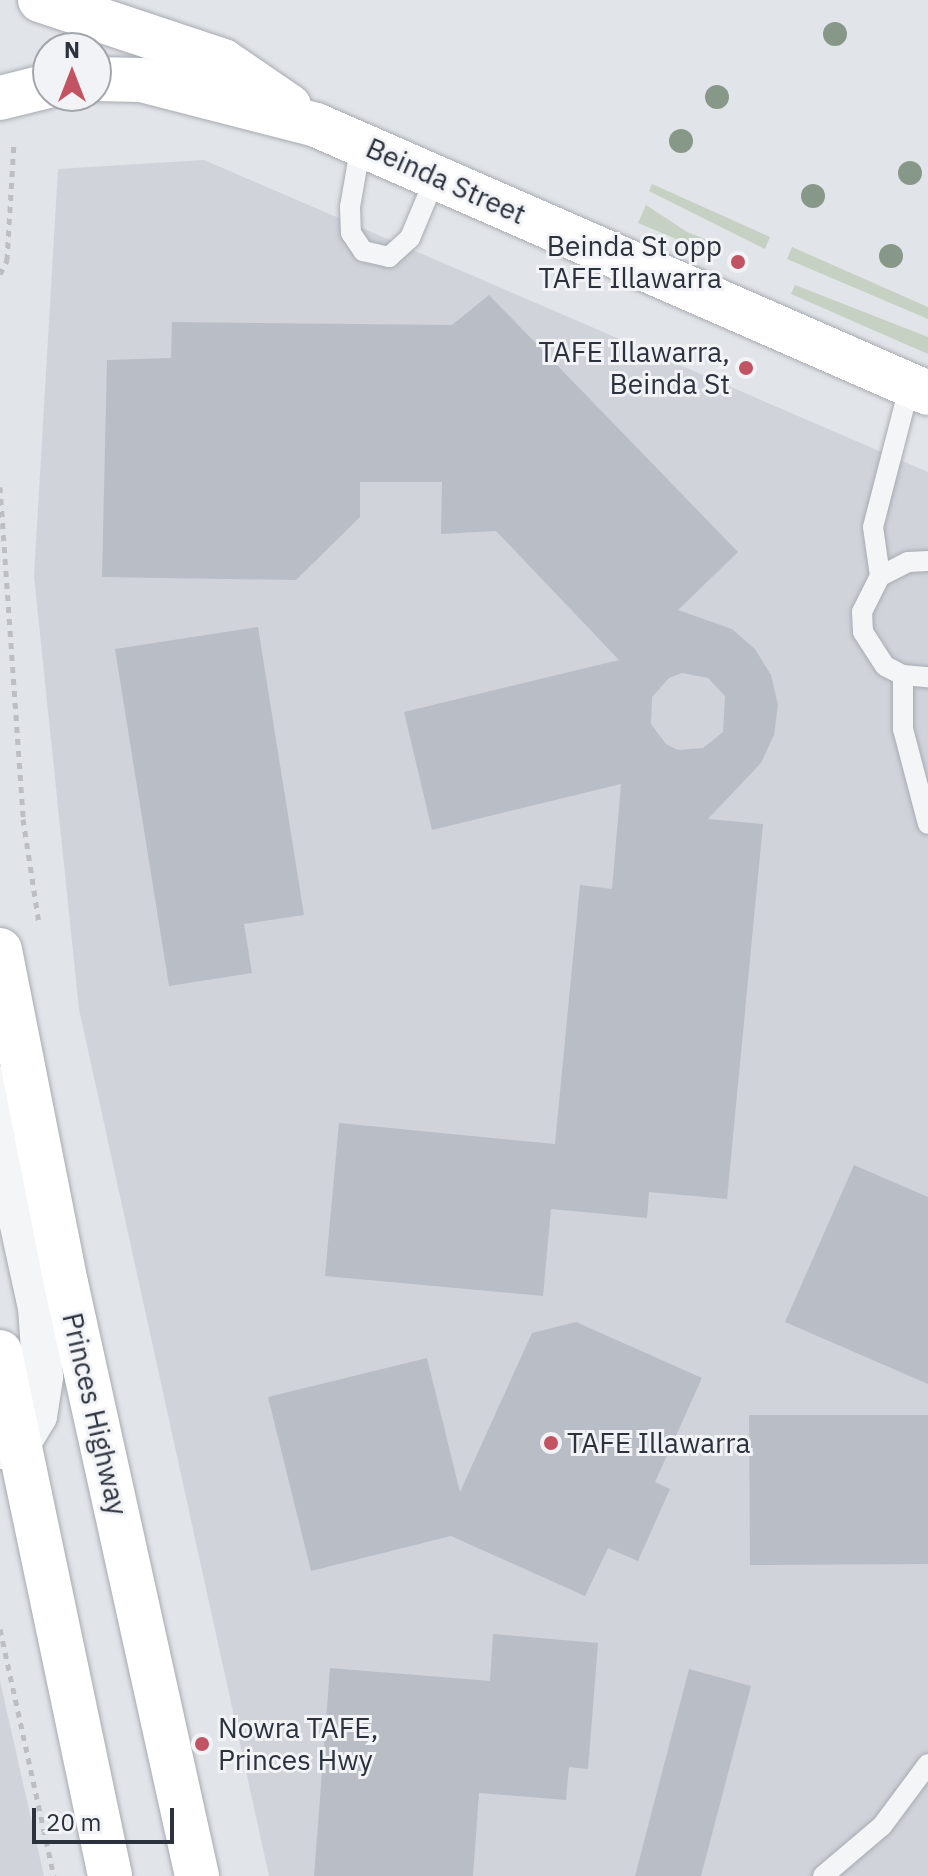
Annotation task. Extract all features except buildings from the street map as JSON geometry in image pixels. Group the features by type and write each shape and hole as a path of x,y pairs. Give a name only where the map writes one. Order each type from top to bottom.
{"main road":[{"name":"Beinda Street","path":"40,0 223,61 316,125"},
{"name":"Beinda Street","path":"112,79 141,80 316,125 919,388"},
{"path":"9,113 32,97"},
{"name":"Princes Highway","path":"0,950 11,1018 197,1876"},
{"path":"0,1352 10,1446 110,1876"}],"street":[{"path":"10,1446 37,1416 43,1377 38,1308 17,1212 11,1018"}],"lane":[{"path":"361,144 350,207 351,233 363,251 389,257 410,238 436,176"},
{"path":"880,576 873,527 919,388"},
{"path":"928,561 908,562 880,576 868,592 863,632 885,666 903,675 928,677"},
{"path":"903,675 903,729 928,824"},
{"path":"823,1876 882,1826 928,1764"}],"path":[{"path":"0,274 7,260 9,113"},
{"path":"0,487 23,819 39,927"},
{"path":"0,1629 54,1876"}],"shaded area":[{"name":"TAFE Illawarra","path":"204,160 928,472 928,1876 269,1876 79,1009 34,576 58,169"},
{"path":"0,1681 44,1876 0,1876"}],"green space":[{"path":"652,184 770,237 765,249 649,191"},
{"path":"646,205 687,232 723,246 719,257 638,223"},
{"path":"792,247 928,307 928,319 787,259"},
{"path":"795,285 928,337 928,354 791,294"}],"place":[{"name":"Beinda St opp TAFE Illawarra","path":"738,262"},
{"name":"TAFE Illawarra, Beinda St","path":"746,368"},
{"name":"TAFE Illawarra","path":"551,1443"},
{"name":"Nowra TAFE, Princes Hwy","path":"202,1744"}]}
